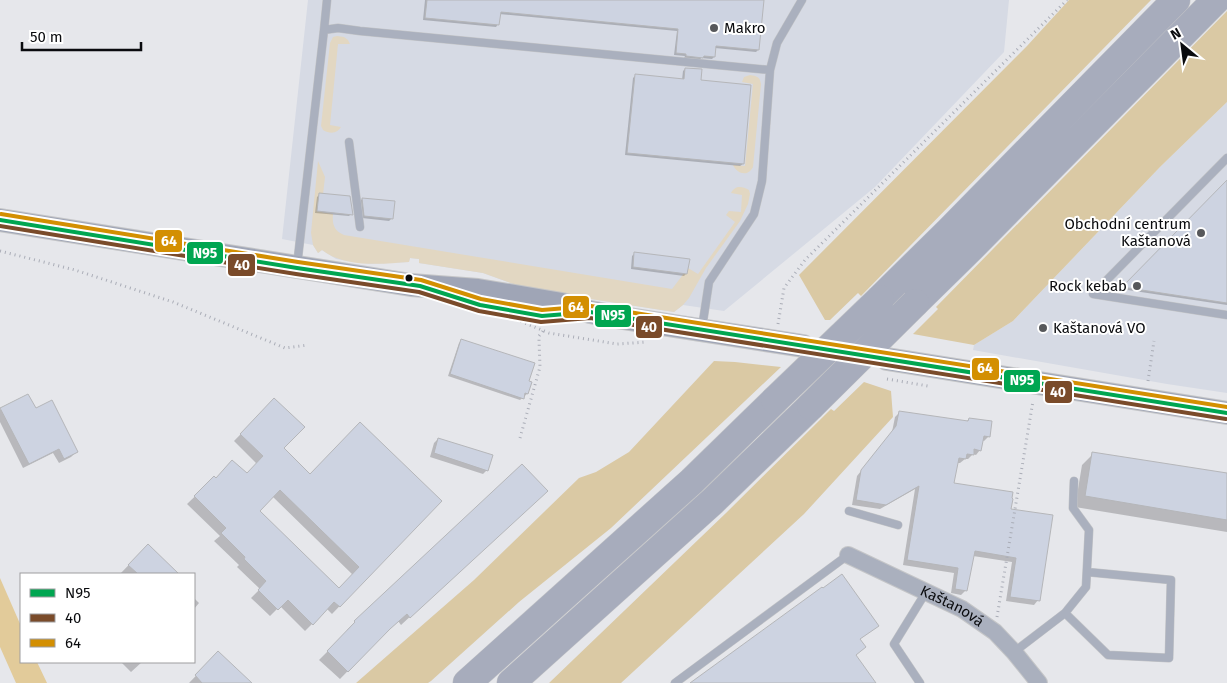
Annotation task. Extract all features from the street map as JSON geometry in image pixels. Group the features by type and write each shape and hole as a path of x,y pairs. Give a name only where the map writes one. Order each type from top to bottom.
{"highway":[{"path":"467,683 692,481 962,218 1176,0"},
{"path":"511,683 712,502 984,236 1216,0"}],"main road":[{"path":"0,220 420,286 480,305 542,316 590,312 803,346"},
{"path":"887,359 1227,413"}],"street":[{"name":"Kaštanová","path":"848,555 962,609 995,632 1039,683"}],"lane":[{"path":"297,268 327,0"},
{"path":"702,330 710,282 754,214 762,181 770,70 777,43 802,0"},
{"path":"324,30 338,28 578,53 770,70"},
{"path":"349,142 360,227"},
{"path":"1227,158 1093,294 1227,315"},
{"path":"1014,652 1065,613 1086,587 1090,530 1073,508 1074,481"},
{"path":"849,512 898,525"},
{"path":"675,683 848,555"},
{"path":"1065,613 1108,655 1169,658 1171,580 1087,572"},
{"path":"920,683 894,644 926,592"}],"path":[{"path":"775,342 784,288 805,260 1067,0"},
{"path":"0,251 75,270 173,302 285,348 308,346"},
{"path":"473,310 515,319 549,333 617,344 647,342"},
{"path":"520,438 540,368 539,336 544,330"},
{"path":"995,632 1033,400"}],"shaded area":[{"path":"308,0 1009,0 1004,52 875,187 724,311 683,305 674,312 527,289 483,273 419,263 419,259 410,258 409,262 371,264 336,259 322,250 318,253 313,245 282,239"},
{"path":"1069,0 1151,0 861,296 858,293 830,320 825,320 799,275 1027,46"},
{"path":"1227,11 1227,102 1160,167 1013,321 974,345 913,334 938,309 936,307"},
{"path":"333,37 344,37 350,44 338,44 330,125 341,127 331,133 323,130 321,126 330,43"},
{"path":"750,75 758,77 761,84 753,167 748,172 743,173 737,171 733,165 745,166 753,84 742,82 744,77"},
{"path":"1227,102 1227,393 973,350 974,345 1013,321 1160,167"},
{"path":"318,161 325,177 321,212 333,214 334,227 344,235 672,289 688,268 698,274 735,222 726,215 729,211 741,212 742,195 731,193 733,190 741,187 749,190 750,194 748,204 740,221 706,268 689,298 674,312 527,289 483,273 419,263 419,259 410,258 409,262 387,264 364,264 341,260 322,250 318,253 313,245 311,233"},
{"path":"714,361 781,367 611,528 519,602 431,681 428,683 356,683 474,580 579,478 596,472 629,452"},
{"path":"864,382 891,391 893,417 804,514 621,683 549,683 831,409 834,411"},
{"path":"0,578 20,624 20,663 37,663 47,683 16,683 0,647"}],"building":[{"name":"Makro","path":"427,0 764,0 759,50 716,46 715,57 704,56 703,58 676,53 678,29 501,12 499,25 425,18"},
{"path":"685,68 702,69 701,80 751,85 744,164 627,153 635,74 684,79"},
{"name":"Obchodní centrum Kaštanová","path":"1227,180 1227,303 1122,287"},
{"path":"319,193 350,196 353,215 317,211"},
{"path":"362,198 395,201 393,219 364,216"},
{"path":"634,252 690,259 687,274 633,267"},
{"path":"461,339 535,363 529,381 532,382 528,394 525,393 524,399 450,374"},
{"path":"28,394 36,408 52,400 78,452 64,459 59,449 29,464 0,408"},
{"path":"274,398 305,427 284,448 310,474 360,422 442,501 340,607 334,602 313,625 288,600 278,610 258,590 266,581 221,533 226,528 194,496 214,476 216,478 232,460 247,473 263,456 240,434","holes":["280,490 359,567 339,588 260,511"]},
{"path":"899,411 968,421 969,418 992,421 990,437 984,436 981,451 974,449 974,455 967,454 966,459 959,458 954,483 1013,492 1011,509 1053,515 1040,601 1010,597 1016,558 975,551 967,591 955,589 958,568 907,560 919,486 886,505 856,500 861,470 896,426"},
{"path":"438,438 493,455 488,471 434,453"},
{"path":"1092,452 1227,473 1227,520 1085,496"},
{"path":"522,464 548,491 410,618 407,614 390,629 348,672 327,651 354,621"},
{"path":"148,544 178,573 137,573 128,565"},
{"path":"842,574 879,626 860,639 866,647 856,655 876,683 690,683 822,587"},
{"path":"218,651 252,683 202,683 195,675"}],"transit line":[{"name":"64","path":"1,214 421,280 481,299 542,310 591,306 1227,407"},
{"name":"N95","path":"0,220 420,286 480,305 542,316 590,312 1227,413"},
{"name":"40","path":"0,226 419,292 479,311 541,322 590,318 1226,419"}],"place":[{"name":"Makro","path":"714,28"},
{"name":"Obchodní centrum Kaštanová","path":"1201,233"},
{"name":"Rock kebab","path":"1137,286"},
{"name":"Kaštanová VO","path":"1043,328"}]}
